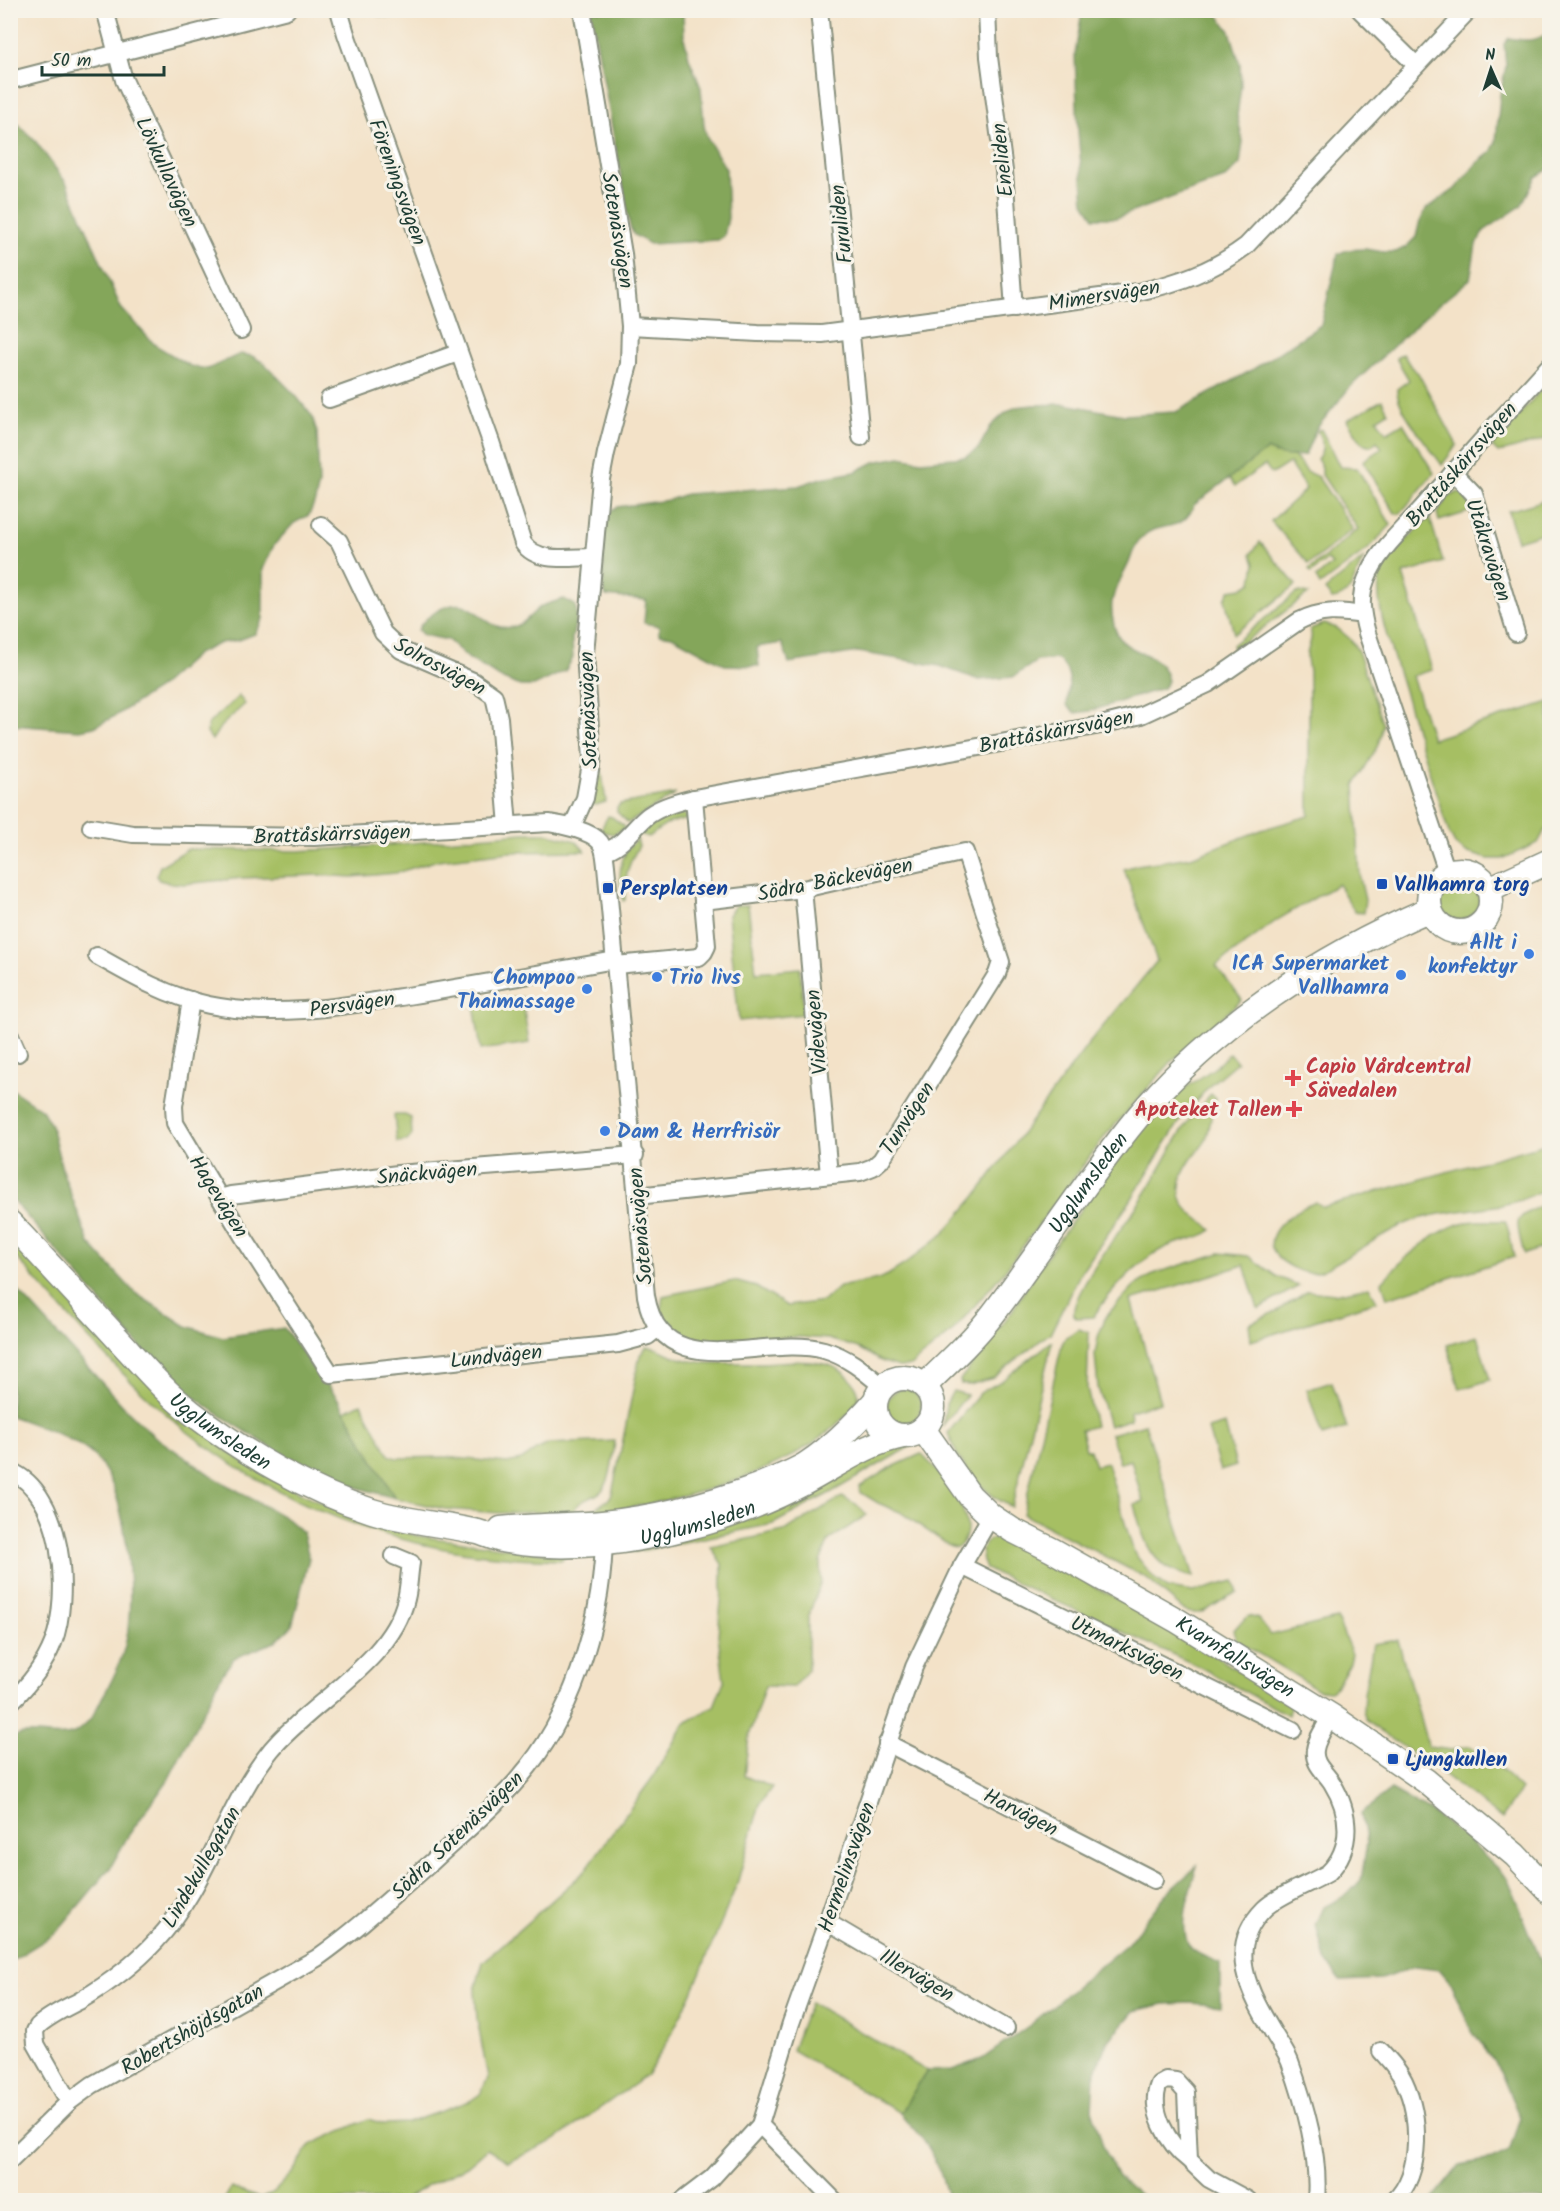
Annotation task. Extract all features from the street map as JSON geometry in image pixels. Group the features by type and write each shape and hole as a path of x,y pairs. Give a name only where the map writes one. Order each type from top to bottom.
{"street":[{"name":"Lövkullavägen","path":"103,10 124,80 241,330"},
{"path":"12,80 288,10"},
{"name":"Föreningsvägen","path":"339,10 491,442 523,543 534,555 593,557"},
{"name":"Sotenäsvägen","path":"572,827 585,798 592,759 585,653 593,557 603,471 628,364 630,326 623,254 582,10"},
{"name":"Furuliden","path":"819,10 861,437"},
{"name":"Eneliden","path":"987,10 989,57 1007,205 1014,309"},
{"path":"1360,10 1416,65"},
{"name":"Mimersvägen","path":"630,326 822,334 1138,292 1181,281 1219,265 1246,246 1469,10"},
{"path":"329,399 458,353"},
{"name":"Brattåskärrsvägen","path":"604,851 617,845 649,815 694,798 1101,725 1141,715 1208,684 1299,621 1312,615 1330,612 1362,615 1361,594 1366,578 1386,550 1550,365"},
{"name":"Utåkravägen","path":"1453,472 1474,494 1516,633"},
{"name":"Solrosvägen","path":"321,525 339,541 383,633 391,643 401,650 473,681 494,696 499,718 508,826"},
{"path":"1362,615 1448,872"},
{"path":"616,963 699,957 704,952 706,946 704,901 694,798"},
{"name":"Brattåskärrsvägen","path":"91,827 133,834 314,837 549,823 572,827"},
{"path":"572,827 599,840 604,851"},
{"name":"Sotenäsvägen","path":"604,851 646,1296 657,1328"},
{"name":"Södra Bäckevägen","path":"704,901 803,889 965,852"},
{"name":"Tunvägen","path":"637,1196 867,1171 881,1160 999,969 1000,955 965,852"},
{"path":"1489,889 1550,861"},
{"path":"1459,870 1471,872 1482,879 1489,889 1491,906 1486,918 1467,932 1455,932 1444,928 1435,920 1430,909 1429,898 1432,888 1438,879 1448,872 1459,870"},
{"name":"Videvägen","path":"803,889 829,1175"},
{"name":"Ugglumsleden","path":"10,1223 144,1366 191,1412 259,1458 298,1480 372,1511 413,1521 478,1532 506,1541 576,1545 604,1533 680,1512 775,1479 807,1464 838,1440 891,1381 906,1377 924,1386 993,1314 1111,1150 1177,1075 1227,1031 1282,989 1366,940 1430,909"},
{"name":"Persvägen","path":"97,956 139,980 191,1000 249,1011 273,1012 311,1010 616,963"},
{"name":"Hagevägen","path":"191,1000 174,1116 181,1134 331,1374"},
{"path":"10,1035 18,1053"},
{"name":"Snäckvägen","path":"220,1198 231,1194 398,1174 634,1155"},
{"path":"657,1328 670,1340 694,1350 706,1352 801,1347 823,1350 852,1362 879,1394 876,1415 883,1428 896,1435 913,1432 932,1415 933,1405 930,1394 924,1386"},
{"name":"Lundvägen","path":"331,1374 618,1344 648,1336 657,1328"},
{"name":"Ugglumsleden","path":"604,1533 651,1537 738,1512 804,1483 875,1444 913,1432"},
{"name":"Kvarnfallsvägen","path":"913,1432 991,1516 1012,1530 1178,1621 1331,1716 1426,1781 1515,1855 1550,1892"},
{"path":"10,1471 31,1485 46,1509 56,1538 62,1581 60,1615 54,1641 37,1674 10,1703"},
{"name":"Hermelinsvägen","path":"683,2200 712,2178 760,2125 791,2023 828,1922 914,1667 962,1566 991,1516"},
{"name":"Södra Sotenäsvägen","path":"380,1908 478,1820 512,1786 544,1745 574,1689 597,1604 603,1572 604,1533"},
{"name":"Lindekullegatan","path":"69,2102 36,2044 35,2031 38,2026 103,1986 158,1940 183,1905 259,1767 271,1751 298,1723 377,1652 390,1636 406,1601 411,1563 394,1556"},
{"name":"Utmarksvägen","path":"962,1566 1293,1730"},
{"path":"1316,2200 1314,2151 1289,2059 1264,2017 1249,1985 1243,1967 1243,1948 1249,1928 1265,1907 1328,1873 1335,1866 1344,1849 1347,1836 1344,1809 1332,1782 1317,1763 1315,1755 1317,1742 1331,1716"},
{"name":"Harvägen","path":"887,1743 1154,1880"},
{"name":"Robertshöjdsgatan","path":"10,2160 69,2102 92,2085 317,1958 380,1908"},
{"name":"Illervägen","path":"828,1922 1006,2028"},
{"path":"1381,2051 1403,2079 1413,2103 1416,2161 1404,2192 1395,2200"},
{"path":"760,2125 834,2200"},
{"path":"1189,2160 1209,2179 1248,2200"}],"green space":[{"path":"368,11 422,11 388,17"},
{"path":"591,11 683,11 684,38 701,88 707,138 726,169 728,218 724,236 718,240 650,244 634,235 630,227"},
{"path":"1082,11 1215,11 1230,31 1240,64 1241,86 1237,116 1243,141 1240,164 1227,177 1116,218 1094,218 1084,203 1078,131 1075,54"},
{"path":"1549,32 1549,169 1536,177 1521,206 1484,231 1476,245 1470,279 1430,312 1350,387 1316,429 1305,455 1285,456 1268,449 1194,505 1188,516 1180,522 1154,530 1145,535 1137,544 1113,596 1114,625 1118,636 1125,643 1158,662 1168,681 1163,688 1090,711 1075,713 1067,705 1069,680 1066,669 1057,659 1037,661 1013,677 979,680 940,666 858,652 789,663 782,643 757,647 759,666 725,665 672,636 659,634 659,626 644,623 646,600 606,596 603,589 605,520 608,512 617,507 669,500 686,494 798,486 821,478 855,472 874,462 900,457 921,461 965,457 978,449 991,426 1015,407 1065,404 1124,415 1176,412 1252,370 1321,325 1338,254 1347,250 1365,249 1396,252 1406,247 1416,237 1426,209 1455,189 1477,163 1491,152 1496,142 1500,95 1506,66 1504,44 1509,38 1530,40"},
{"path":"11,117 36,142 67,184 121,308 155,345 190,366 208,369 240,354 252,356 264,363 296,396 312,416 317,432 319,484 315,501 309,515 294,523 274,545 263,569 263,619 255,634 239,640 220,643 197,654 160,687 115,716 94,727 80,730 11,725"},
{"path":"1403,354 1418,373 1457,445 1442,465 1407,417 1398,397 1397,389 1409,380 1396,358"},
{"path":"1549,380 1549,438 1498,453 1492,447"},
{"path":"1382,400 1388,412 1377,419 1386,433 1403,423 1434,473 1400,514 1395,513 1363,461 1382,448 1377,441 1371,446 1362,443 1347,420"},
{"path":"1321,429 1340,467 1357,468 1391,525 1367,550 1320,585 1316,578 1332,564 1327,560 1311,573 1309,570 1358,529 1322,475 1322,467 1317,459 1322,445 1317,431"},
{"path":"1268,449 1274,454 1294,456 1307,472 1318,477 1353,529 1309,564 1271,521 1306,489 1289,463 1272,474 1265,465 1235,486 1229,478"},
{"path":"1459,492 1467,499 1472,511 1439,521 1437,513 1448,497"},
{"path":"1549,499 1549,531 1517,541 1508,511"},
{"path":"1430,518 1443,562 1403,574 1432,670 1412,676 1432,739 1549,702 1549,828 1545,830 1538,843 1502,859 1488,859 1465,852 1455,844 1449,833 1382,616 1379,588 1383,569 1401,545"},
{"path":"1260,542 1296,585 1234,634 1225,599 1230,590 1242,588 1252,582 1255,563 1251,554"},
{"path":"1364,558 1349,590 1332,599 1325,590"},
{"path":"1300,592 1308,594 1234,650 1232,645"},
{"path":"564,599 575,605 577,615 572,639 573,658 565,671 534,686 520,686 503,679 469,659 448,640 423,635 418,630 428,617 450,605 469,608 492,624 512,627 517,626 542,606"},
{"path":"1324,624 1337,628 1350,639 1358,651 1383,725 1378,745 1355,785 1360,878 1365,900 1363,913 1355,912 1338,884 1277,920 1216,966 1242,1000 1172,1061 1106,1135 1003,1273 951,1333 910,1366 899,1367 881,1361 858,1348 828,1339 799,1337 706,1341 683,1335 668,1325 660,1314 663,1296 734,1281 756,1287 787,1306 823,1301 839,1287 888,1275 944,1233 975,1197 1086,1047 1157,961 1124,869 1191,857 1264,829 1309,816 1309,671 1307,655 1311,639 1310,629"},
{"path":"239,696 245,704 221,726 212,740 207,733 208,724"},
{"path":"601,767 606,802 591,804"},
{"path":"676,794 628,823 617,812 620,804"},
{"path":"675,812 684,814 689,819 669,823 648,837 640,834 653,823"},
{"path":"608,816 624,826 624,829 613,834 600,831"},
{"path":"546,833 576,841 585,851 510,852 438,860 396,873 352,877 319,875 243,878 184,884 159,880 156,876 160,866 188,849 298,851"},
{"path":"637,839 639,846 628,872 625,900 623,901 620,884 622,860"},
{"path":"1459,880 1473,886 1479,900 1473,914 1459,920 1445,914 1439,900 1445,886"},
{"path":"736,905 748,905 756,972 800,968 804,1014 739,1021 728,915"},
{"path":"522,997 529,1043 481,1050 474,1004"},
{"path":"1230,1053 1237,1062 1212,1083 1184,1115 1131,1200 1080,1274 1051,1332 993,1378 969,1385 961,1384 960,1380 1012,1311 1039,1267 1138,1130 1172,1097 1213,1069"},
{"path":"10,1088 42,1110 51,1125 63,1173 89,1243 135,1293 186,1326 223,1337 284,1328 336,1396 395,1498 337,1482 280,1453 179,1386 148,1356 11,1198"},
{"path":"1211,1094 1215,1098 1208,1132 1204,1143 1184,1171 1180,1192 1185,1206 1212,1230 1170,1245 1143,1261 1124,1278 1093,1317 1077,1318 1074,1315 1075,1305 1091,1273 1145,1194 1191,1118"},
{"path":"394,1115 405,1115 411,1118 412,1135 407,1141 397,1142"},
{"path":"1549,1143 1549,1186 1520,1200 1422,1218 1390,1231 1327,1268 1312,1273 1292,1267 1278,1257 1272,1248 1272,1239 1276,1230 1284,1221 1316,1202 1323,1207"},
{"path":"1549,1200 1549,1246 1524,1254 1518,1223 1523,1215"},
{"path":"1505,1221 1514,1257 1387,1298 1382,1282 1399,1264 1432,1237 1467,1222"},
{"path":"10,1236 225,1450 268,1477 335,1509 384,1527 418,1536 568,1556 561,1560 511,1558 424,1545 351,1523 281,1492 215,1453 138,1389 11,1251"},
{"path":"1220,1253 1248,1256 1276,1276 1299,1286 1258,1309 1244,1265 1131,1300 1160,1402 1130,1411 1131,1419 1109,1426 1098,1387 1095,1355 1098,1337 1106,1316 1134,1286 1156,1273"},
{"path":"10,1282 124,1407 154,1436 215,1478 286,1518 303,1533 309,1558 292,1626 275,1642 234,1658 223,1673 168,1780 128,1836 110,1868 55,1934 11,1961 11,1738 20,1734 68,1735 87,1723 111,1682 122,1657 127,1639 130,1589 122,1516 107,1473 96,1458 78,1444 11,1416"},
{"path":"1369,1287 1377,1301 1251,1341 1249,1324 1277,1311 1308,1291 1334,1294"},
{"path":"1079,1329 1089,1333 1087,1388 1095,1426 1081,1430 1086,1450 1090,1450 1095,1466 1107,1463 1134,1553 1154,1578 1168,1588 1193,1592 1234,1581 1238,1593 1206,1610 1199,1613 1185,1611 1145,1577 1023,1514 1062,1344 1066,1337"},
{"path":"1477,1336 1490,1380 1460,1389 1447,1345"},
{"path":"1051,1342 1012,1507 991,1495 973,1477 958,1456 948,1433 980,1393 1003,1380"},
{"path":"646,1347 690,1361 706,1363 803,1361 829,1365 851,1379 858,1392 858,1401 850,1412 816,1441 788,1458 756,1473 687,1495 588,1513 608,1500 612,1494 640,1355"},
{"path":"1332,1382 1347,1428 1322,1436 1307,1390"},
{"path":"904,1389 916,1394 921,1406 916,1418 904,1423 892,1418 887,1406 892,1394"},
{"path":"953,1391 967,1395 943,1425 946,1404"},
{"path":"361,1403 389,1455 396,1458 445,1457 507,1463 521,1460 549,1444 615,1441 609,1478 601,1492 580,1503 574,1511 499,1513 445,1509 395,1498 345,1411"},
{"path":"1145,1424 1194,1577 1168,1568 1152,1552 1146,1542 1134,1505 1143,1502 1131,1460 1120,1463 1111,1434"},
{"path":"1225,1424 1236,1466 1220,1471 1208,1429"},
{"path":"906,1444 911,1446 773,1524 635,1552 630,1551 883,1447"},
{"path":"921,1454 948,1485 964,1513 967,1526 965,1538 957,1548 951,1547 900,1512 860,1492 859,1487 888,1469"},
{"path":"842,1497 856,1504 867,1515 829,1540 820,1562 821,1582 808,1617 808,1670 793,1687 765,1686 749,1736 744,1776 772,1787 760,1804 737,1884 691,1995 670,2037 647,2075 553,2141 508,2162 487,2149 467,2166 426,2186 404,2200 224,2200 231,2188 262,2199 274,2192 293,2172 310,2145 368,2119 384,2124 407,2123 470,2101 480,2094 488,2078 477,2019 475,1990 483,1962 584,1872 653,1777 684,1724 714,1706 724,1681 718,1635 722,1564 711,1547 784,1531"},
{"path":"994,1538 1004,1539 1167,1625 1292,1705 1288,1715 1200,1667 986,1569 982,1559 982,1550 985,1543"},
{"path":"1249,1616 1258,1619 1271,1635 1337,1619 1352,1654 1350,1663 1336,1687 1330,1691 1319,1690 1236,1640 1234,1630"},
{"path":"1398,1640 1428,1747 1452,1750 1470,1746 1492,1761 1521,1789 1502,1819 1435,1768 1366,1720 1363,1711 1364,1694 1373,1644"},
{"path":"1391,1790 1434,1814 1470,1842 1508,1879 1545,1971 1549,1974 1549,2200 1432,2200 1460,2165 1492,2159 1509,2151 1520,2118 1500,2071 1469,2026 1450,1982 1440,1970 1415,1967 1381,1979 1341,1981 1325,1960 1316,1925 1324,1907 1347,1895 1361,1880 1367,1843 1361,1813"},
{"path":"1197,1866 1186,1908 1185,1931 1191,1948 1220,1963 1220,2006 1191,2003 1164,2004 1134,2011 1106,2044 1094,2077 1092,2110 1103,2146 1118,2177 1145,2200 949,2200 940,2172 926,2143 900,2113 927,2071 952,2070 982,2059 1030,2025 1128,1943 1167,1893"},
{"path":"810,2002 927,2071 900,2113 792,2050"}],"place":[{"name":"Vallhamra torg","path":"1382,884"},
{"name":"Persplatsen","path":"608,888"},
{"name":"Allt i konfektyr","path":"1529,954"},
{"name":"ICA Supermarket Vallhamra","path":"1401,975"},
{"name":"Trio livs","path":"657,977"},
{"name":"Chompoo Thaimassage","path":"587,989"},
{"name":"Capio Vårdcentral Sävedalen","path":"1293,1078"},
{"name":"Apoteket Tallen","path":"1294,1109"},
{"name":"Dam & Herrfrisör","path":"605,1131"},
{"name":"Ljungkullen","path":"1393,1759"}]}
